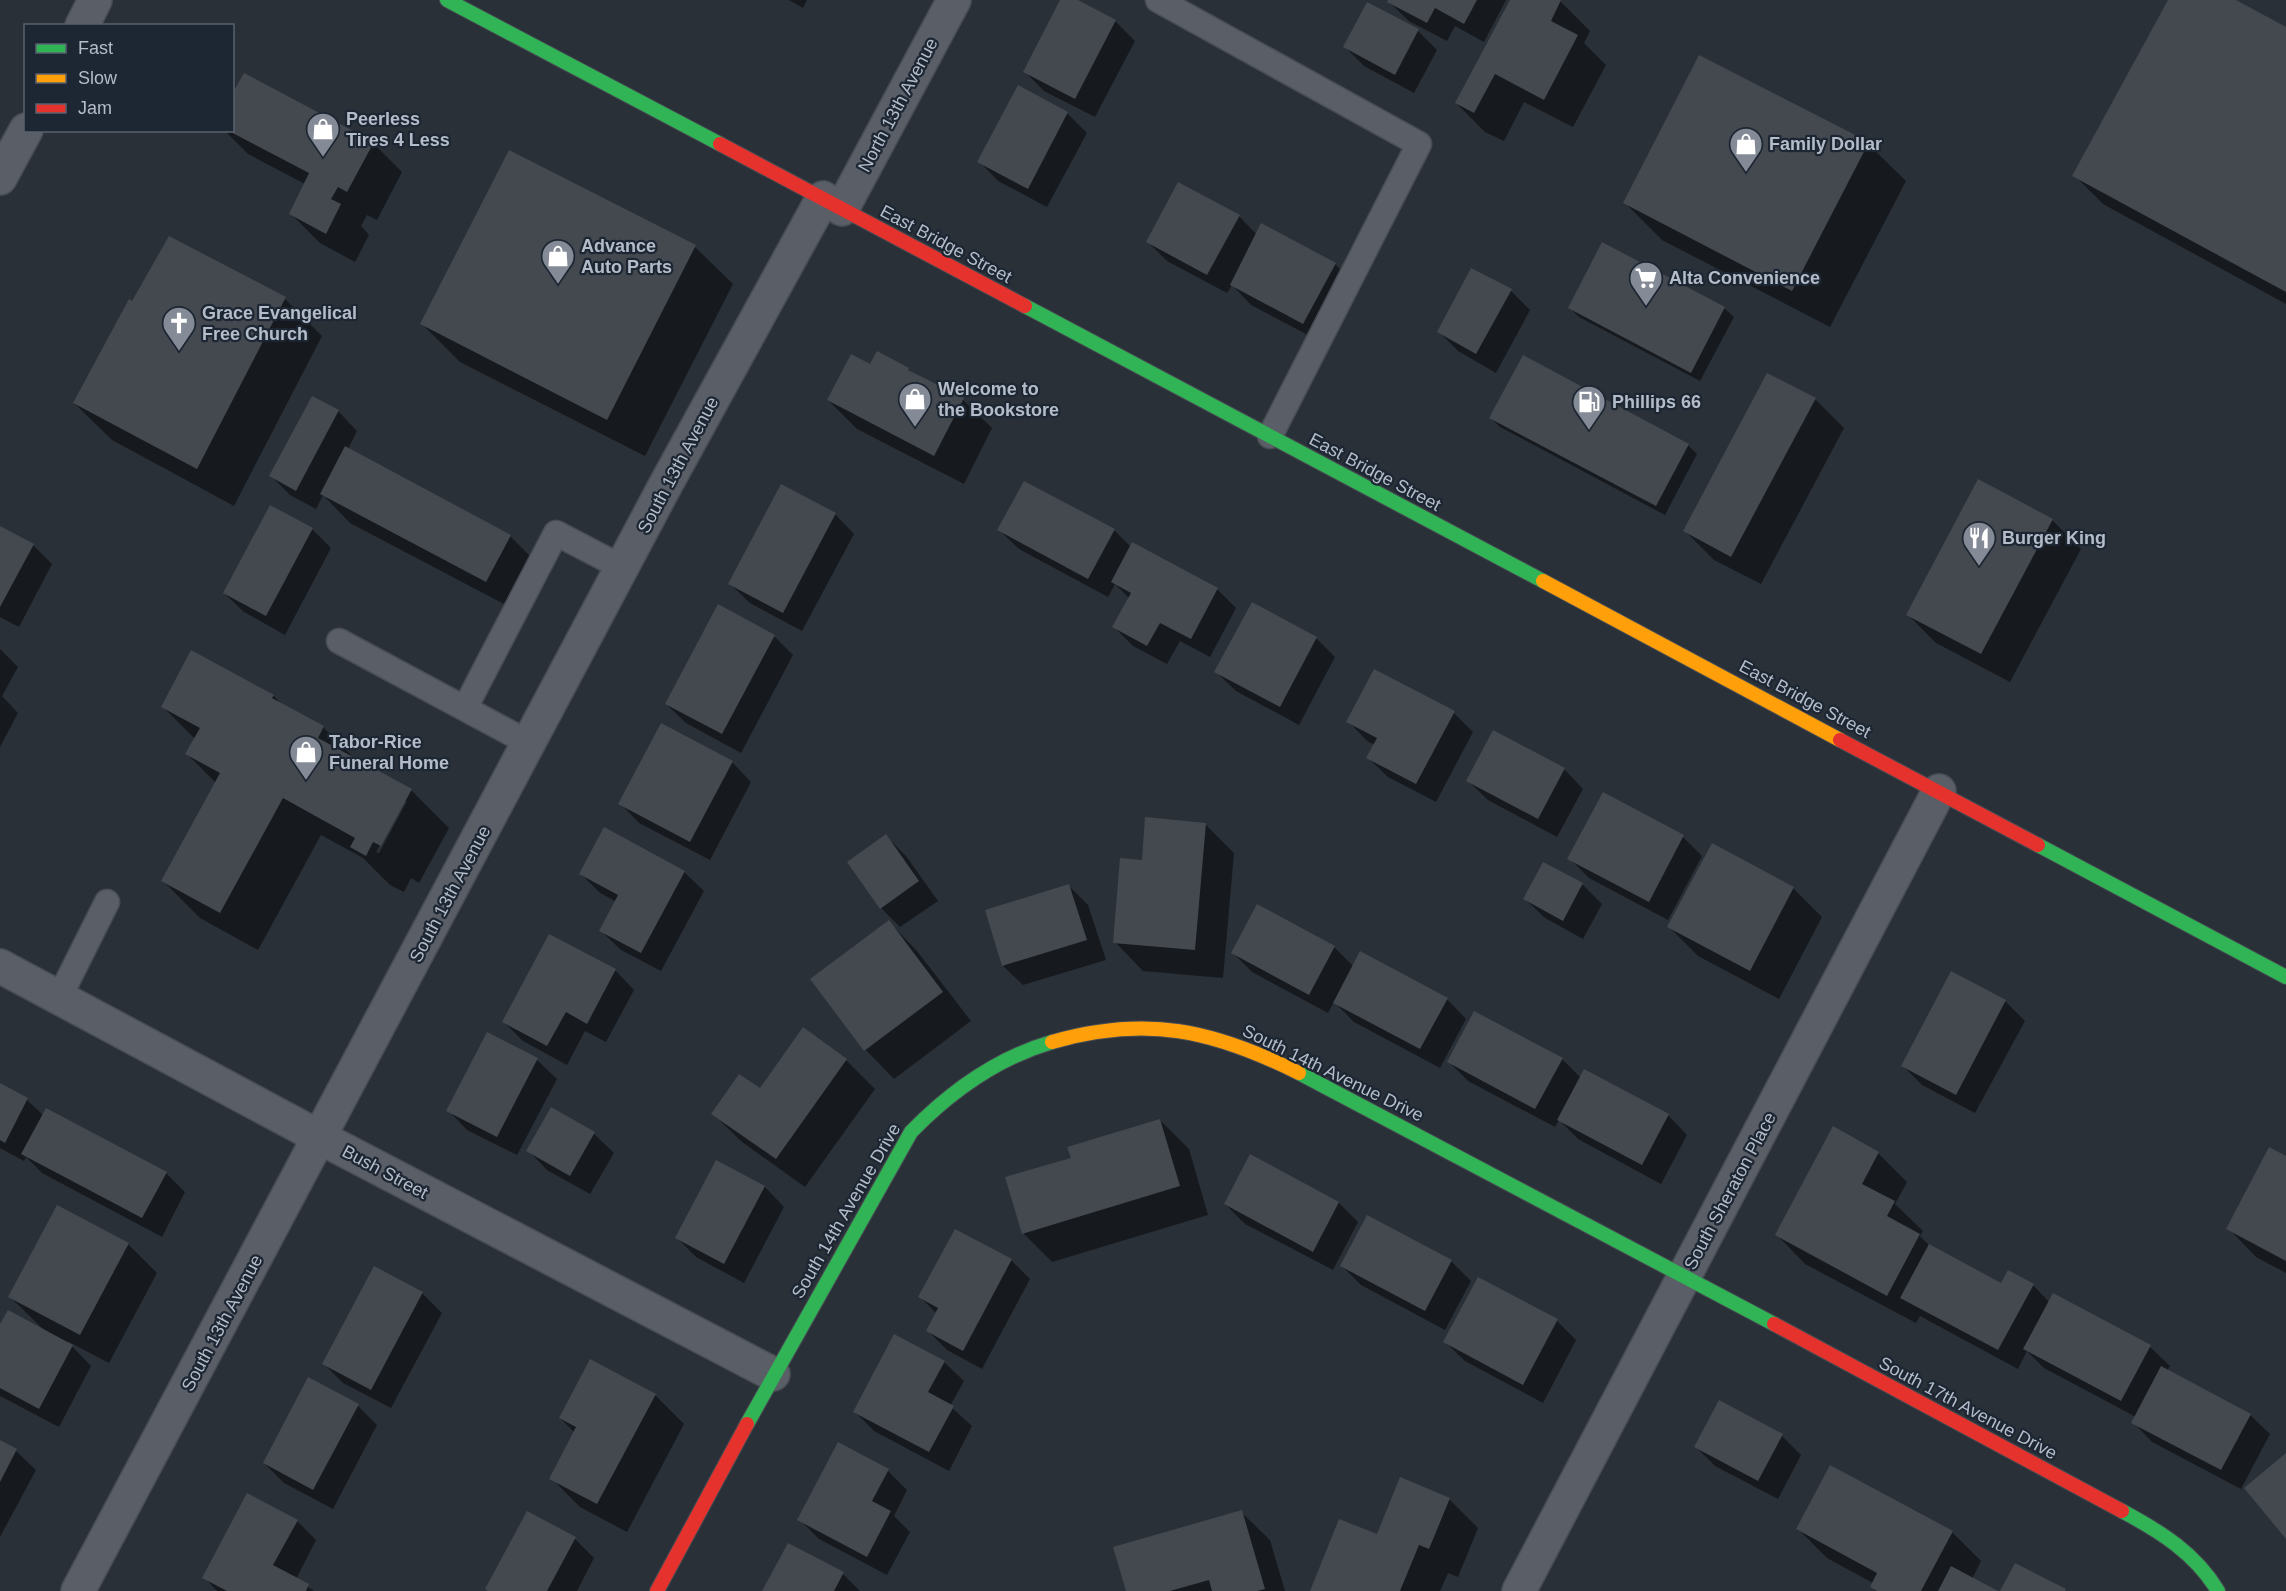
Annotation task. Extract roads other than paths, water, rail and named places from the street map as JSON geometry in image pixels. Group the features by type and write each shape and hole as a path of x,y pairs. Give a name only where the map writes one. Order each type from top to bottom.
{"main road":[{"name":"East Bridge Street","path":"447,0 2286,977"},
{"name":"South 14th Avenue Drive","path":"657,1591 773,1374 911,1132 938,1104 981,1073 1010,1057 1044,1044 1089,1033 1133,1028 1206,1034 1242,1046 1315,1081 1685,1276"},
{"name":"South 17th Avenue Drive","path":"1685,1276 2155,1529 2181,1547 2206,1570 2218,1591"}],"street":[{"path":"83,24 95,0"},
{"name":"North 13th Avenue","path":"833,204 954,0"},
{"name":"South 13th Avenue","path":"78,1591 623,568 833,204"},
{"name":"South Sheraton Place","path":"1519,1591 1939,791"},
{"name":"Bush Street","path":"0,966 321,1138 773,1374"}],"lane":[{"path":"1158,0 1419,144 1270,436"},
{"path":"465,708 556,533 623,568"},
{"path":"339,641 529,743"},
{"path":"59,998 106,902"}],"place":[{"name":"Peerless Tires 4 Less","path":"323,158"},
{"name":"Family Dollar","path":"1746,173"},
{"name":"Advance Auto Parts","path":"558,285"},
{"name":"Alta Convenience","path":"1646,307"},
{"name":"Grace Evangelical Free Church","path":"179,352"},
{"name":"Welcome to the Bookstore","path":"915,428"},
{"name":"Phillips 66","path":"1589,431"},
{"name":"Burger King","path":"1979,567"},
{"name":"Tabor-Rice Funeral Home","path":"306,781"}]}
